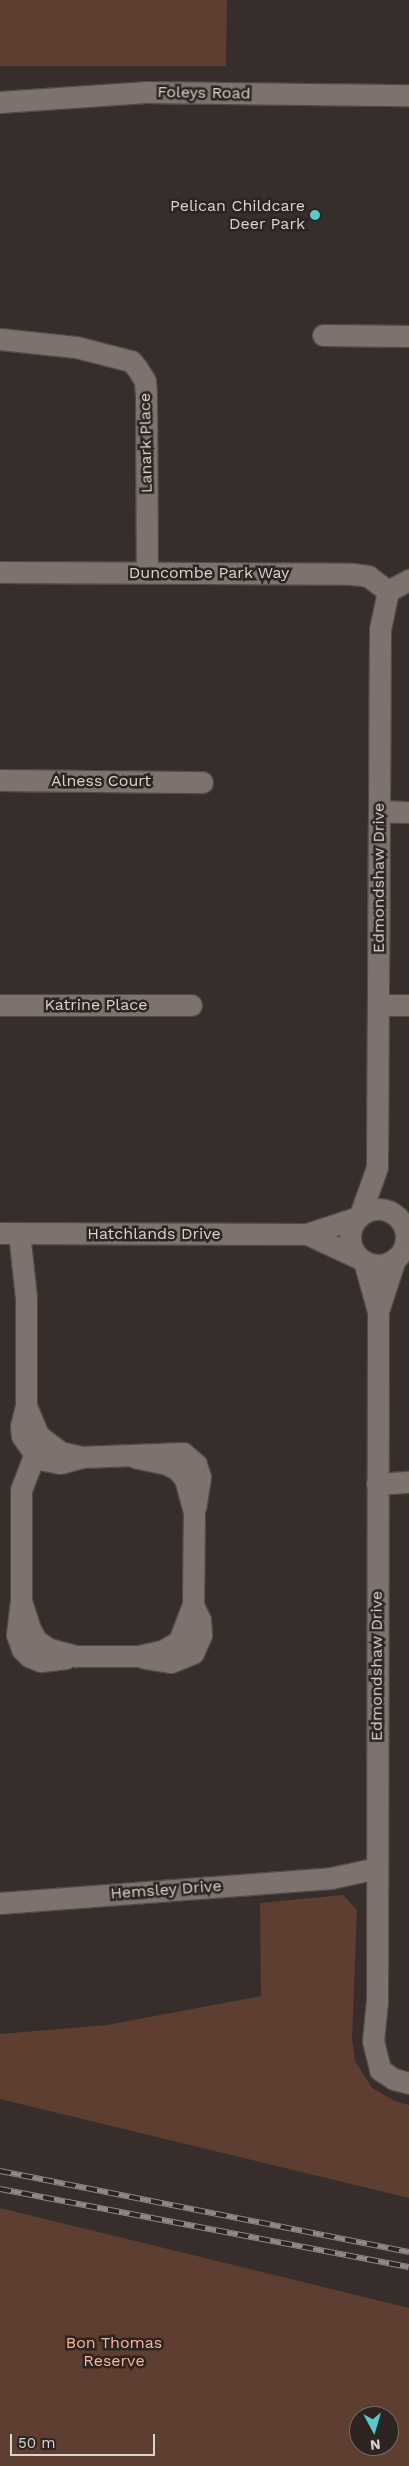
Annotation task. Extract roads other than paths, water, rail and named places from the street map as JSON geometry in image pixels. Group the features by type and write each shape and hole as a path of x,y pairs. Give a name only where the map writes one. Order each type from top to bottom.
{"street":[{"name":"Foleys Road","path":"0,102 145,92 409,95"},
{"path":"323,334 409,336"},
{"name":"Lanark Place","path":"0,339 76,348 130,361 137,368 145,381 146,396 147,573"},
{"name":"Duncombe Park Way","path":"0,572 352,574 368,576 388,591"},
{"path":"388,591 409,580"},
{"name":"Edmondshaw Drive","path":"358,1217 377,1167 380,1005 380,628 388,591"},
{"name":"Alness Court","path":"0,780 202,782"},
{"path":"379,811 409,812"},
{"name":"Katrine Place","path":"0,1005 191,1006"},
{"path":"380,1005 409,1005"},
{"name":"Edmondshaw Drive","path":"377,1167 399,1217"},
{"path":"376,1208 399,1217 405,1230 406,1240 401,1256 380,1265 362,1260 354,1252 350,1234 358,1217 376,1208"},
{"name":"Hatchlands Drive","path":"18,1234 307,1234 358,1217"},
{"path":"18,1234 26,1297 26,1406 21,1426 22,1436 41,1454 82,1457 135,1457 167,1464 178,1470 184,1479 194,1512 193,1605 180,1642 162,1651 138,1656 76,1656 49,1649 37,1641 21,1601 21,1490 41,1454"},
{"name":"Hatchlands Drive","path":"307,1234 362,1260"},
{"name":"Edmondshaw Drive","path":"378,1311 401,1256"},
{"name":"Edmondshaw Drive","path":"362,1260 378,1311 376,2021 386,2065"},
{"path":"377,1477 409,1471"},
{"path":"377,1477 409,1482"},
{"name":"Hemsley Drive","path":"0,1903 376,1876"},
{"path":"386,2065 409,2074"},
{"path":"386,2065 394,2080 409,2083"}],"railway":[{"path":"0,2171 409,2252"},
{"path":"0,2189 409,2267"}],"place":[{"name":"Pelican Childcare Deer Park","path":"315,215"}],"park label":[{"name":"Bon Thomas Reserve","path":"114,2352"}]}
